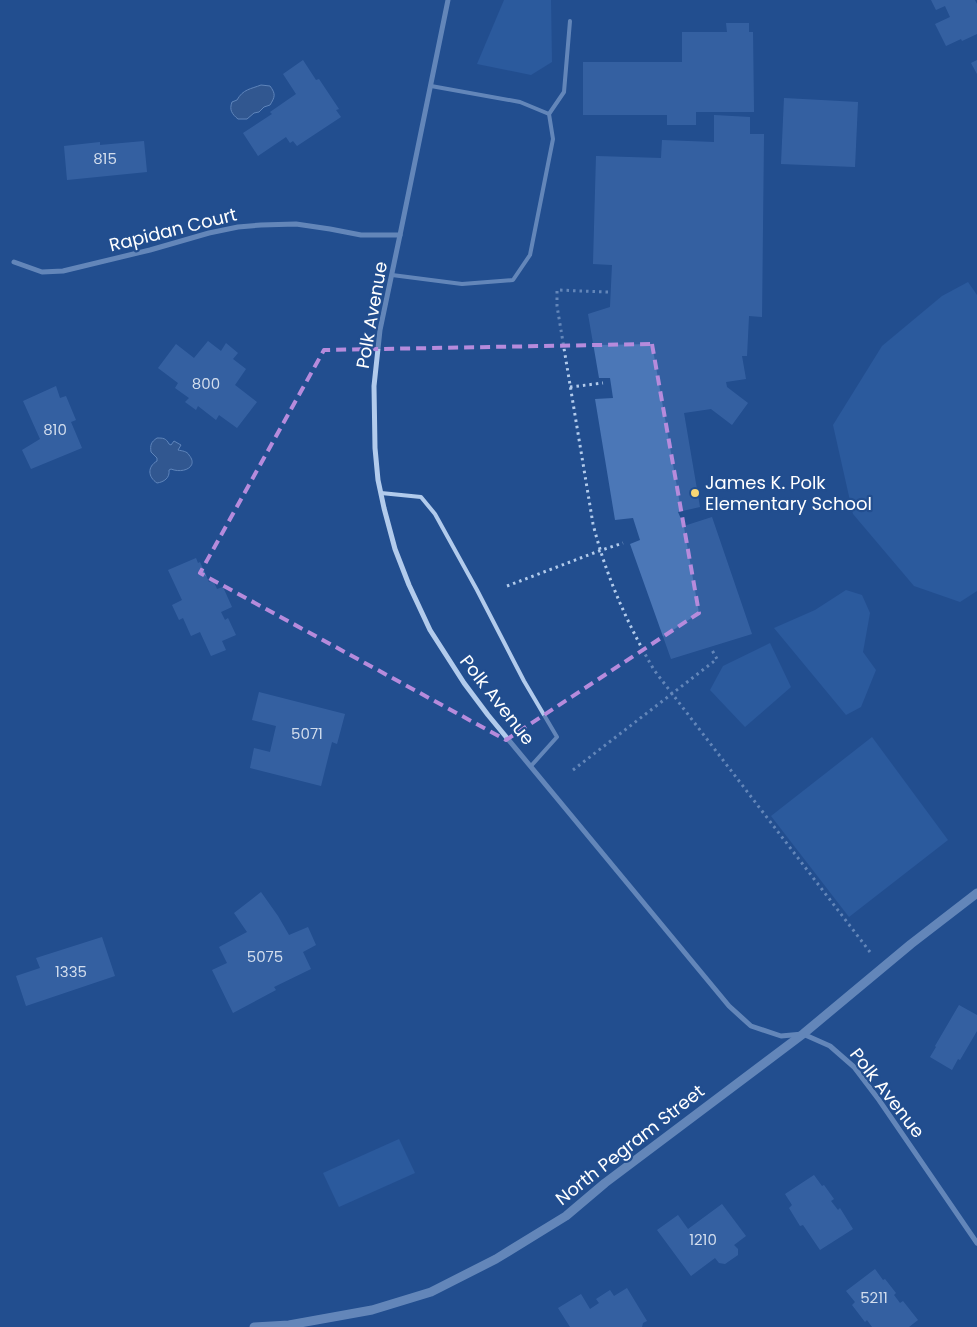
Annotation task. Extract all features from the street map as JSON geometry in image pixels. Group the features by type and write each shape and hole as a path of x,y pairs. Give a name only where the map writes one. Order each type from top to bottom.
{"street":[{"name":"Polk Avenue","path":"448,0 380,330 374,386 375,448 381,493 400,564 430,630 464,684 729,1006 751,1026 781,1036 803,1034 830,1046 854,1067 977,1242"},
{"name":"Rapidan Court","path":"14,262 42,272 62,271 150,250 209,233 238,227 261,225 296,224 361,235 400,235"},
{"name":"North Pegram Street","path":"254,1327 289,1325 372,1310 431,1292 496,1259 566,1216 606,1182 803,1034 910,944 977,893"}],"lane":[{"path":"392,275 462,284 512,280 530,255 553,138 548,114 564,92 570,21"},
{"path":"431,86 520,102 548,114"},
{"path":"381,493 421,497 434,514 477,590 524,681 557,737 531,766"}],"path":[{"path":"608,292 557,290 557,306 593,524 600,551 616,596 637,641 654,670 870,952"},
{"path":"570,387 603,383"},
{"path":"507,586 623,543"},
{"path":"573,770 717,659 712,650"}],"highlighted area":[{"path":"652,344 699,613 506,740 200,573 324,350"}],"shaded area":[{"path":"504,0 551,0 552,62 531,75 477,64"},
{"path":"261,85 270,86 274,93 274,98 270,105 247,119 238,119 232,112 232,102 237,100 245,91"},
{"path":"968,282 977,295 977,591 960,602 914,586 853,514 833,425 882,346 942,296"},
{"path":"157,438 164,439 171,445 174,441 181,445 178,450 188,454 192,459 192,463 185,470 169,470 169,475 166,479 157,483 150,475 150,469 157,461 157,458 151,452 151,447 152,442"},
{"path":"846,590 862,595 870,613 863,652 876,670 861,707 846,715 774,628 815,610"},
{"path":"770,643 791,687 745,727 710,690 723,666"},
{"path":"872,737 948,840 849,917 771,816"},
{"path":"399,1139 415,1173 339,1207 323,1173"}],"building":[{"path":"931,0 975,0 977,4 977,34 946,46 935,24 950,17 945,6 936,10"},
{"path":"726,23 749,23 749,32 753,32 754,112 696,112 696,125 667,125 667,115 583,115 583,62 682,62 682,32 727,32"},
{"path":"303,60 316,80 319,79 339,109 336,110 341,117 297,146 293,141 290,143 286,137 258,156 243,133 272,114 270,112 296,94 283,74"},
{"path":"977,60 977,74 971,63"},
{"path":"784,98 858,102 855,167 781,164"},
{"path":"714,115 750,117 750,134 764,134 762,317 749,316 747,356 742,356 746,379 726,382 727,387 748,403 732,425 711,409 684,413 700,507 678,512 684,526 712,517 752,634 671,659 630,544 640,540 633,518 615,520 595,399 613,398 610,378 599,378 588,314 610,307 612,265 593,264 596,156 661,158 662,140 714,142"},
{"path":"144,141 147,172 67,180 64,146 100,142 100,145"},
{"path":"208,341 221,351 226,343 238,353 233,359 246,369 235,385 257,402 237,428 219,415 216,420 198,406 196,410 185,402 189,398 175,388 178,383 158,368 176,344 194,358"},
{"path":"56,386 60,398 66,396 76,420 71,422 82,448 31,469 22,450 40,439 23,401"},
{"path":"196,558 198,563 200,562 209,582 213,580 217,589 223,587 232,607 221,612 225,620 228,618 236,635 222,641 226,650 211,656 200,632 191,636 183,618 179,620 172,605 182,600 168,570"},
{"path":"259,692 345,714 337,744 332,742 321,786 250,768 254,748 270,752 276,726 252,720"},
{"path":"261,892 289,935 308,927 316,945 303,952 311,969 274,987 276,990 233,1013 212,970 227,963 219,947 247,932 234,913"},
{"path":"102,937 115,976 26,1006 16,976 40,968 36,958"},
{"path":"959,1005 977,1015 977,1031 952,1070 930,1057"},
{"path":"814,1175 822,1186 824,1185 834,1199 831,1201 838,1210 840,1208 853,1229 820,1250 803,1225 800,1226 789,1208 792,1205 785,1194"},
{"path":"722,1204 746,1236 734,1245 738,1249 738,1255 725,1264 719,1263 715,1258 691,1276 657,1230 678,1215 688,1229"},
{"path":"875,1269 896,1293 894,1295 900,1303 903,1301 918,1320 909,1327 872,1327 867,1320 865,1322 852,1305 855,1302 846,1291"},
{"path":"627,1288 647,1321 643,1323 642,1327 570,1327 558,1308 581,1294 590,1309 599,1303 596,1299 610,1290 614,1296"}],"place":[{"name":"James K. Polk Elementary School","path":"695,493"}]}
